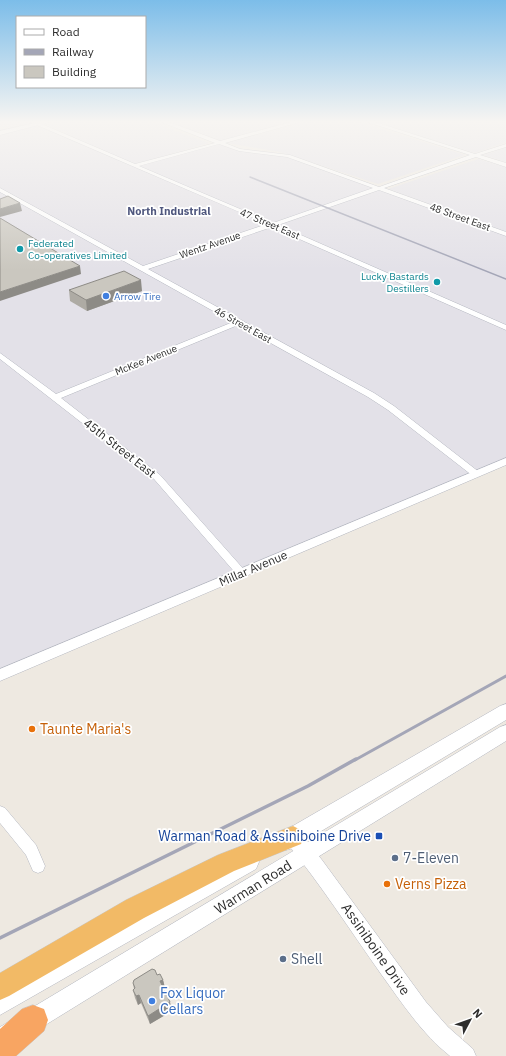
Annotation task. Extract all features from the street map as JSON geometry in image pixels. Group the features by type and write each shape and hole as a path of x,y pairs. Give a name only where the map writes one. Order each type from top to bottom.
{"highway":[{"path":"0,987 135,909 226,862 300,845"},
{"path":"0,1050 33,1020"}],"main road":[{"name":"Warman Road","path":"0,1040 33,1020 506,711"},
{"name":"Warman Road","path":"0,1004 300,845 506,732"}],"street":[{"name":"47 Street East","path":"146,171 271,224 506,328"},
{"name":"48 Street East","path":"332,171 506,234"},
{"name":"Wentz Avenue","path":"142,269 428,171"},
{"name":"46 Street East","path":"0,190 11,200 142,269 381,402 476,474"},
{"name":"McKee Avenue","path":"54,398 238,322"},
{"name":"45th Street East","path":"0,356 157,477 242,573"},
{"name":"Millar Avenue","path":"0,675 506,461"},
{"path":"0,812 31,850 38,866"},
{"name":"Assiniboine Drive","path":"300,845 320,870 400,986 442,1036 466,1056"}],"shaded area":[{"path":"0,171 331,171 506,234 506,461 0,675"},
{"path":"339,171 416,171 378,184"},
{"path":"441,171 506,171 506,232 388,189"}],"building":[{"path":"8,196 20,203 0,209 0,199"},
{"name":"Federated Co-operatives Limited","path":"0,218 80,266 0,292"},
{"path":"124,271 141,280 86,300 69,290"},
{"name":"Fox Liquor Cellars","path":"152,969 155,970 157,975 160,974 163,980 160,981 170,1002 148,1016 139,995 136,996 133,990 135,988 133,983 134,980"}],"railway":[{"path":"250,177 506,279"},
{"path":"355,760 506,676"},
{"path":"0,938 308,786 356,759"}],"place":[{"name":"Federated Co-operatives Limited","path":"20,249"},
{"name":"Lucky Bastards Destillers","path":"437,282"},
{"name":"Arrow Tire","path":"106,296"},
{"name":"Taunte Maria's","path":"32,729"},
{"name":"Warman Road & Assiniboine Drive","path":"379,836"},
{"name":"7-Eleven","path":"395,858"},
{"name":"Verns Pizza","path":"387,884"},
{"name":"Shell","path":"283,959"},
{"name":"Fox Liquor Cellars","path":"152,1001"}],"district":[{"name":"North Industrial","path":"169,211"}]}
